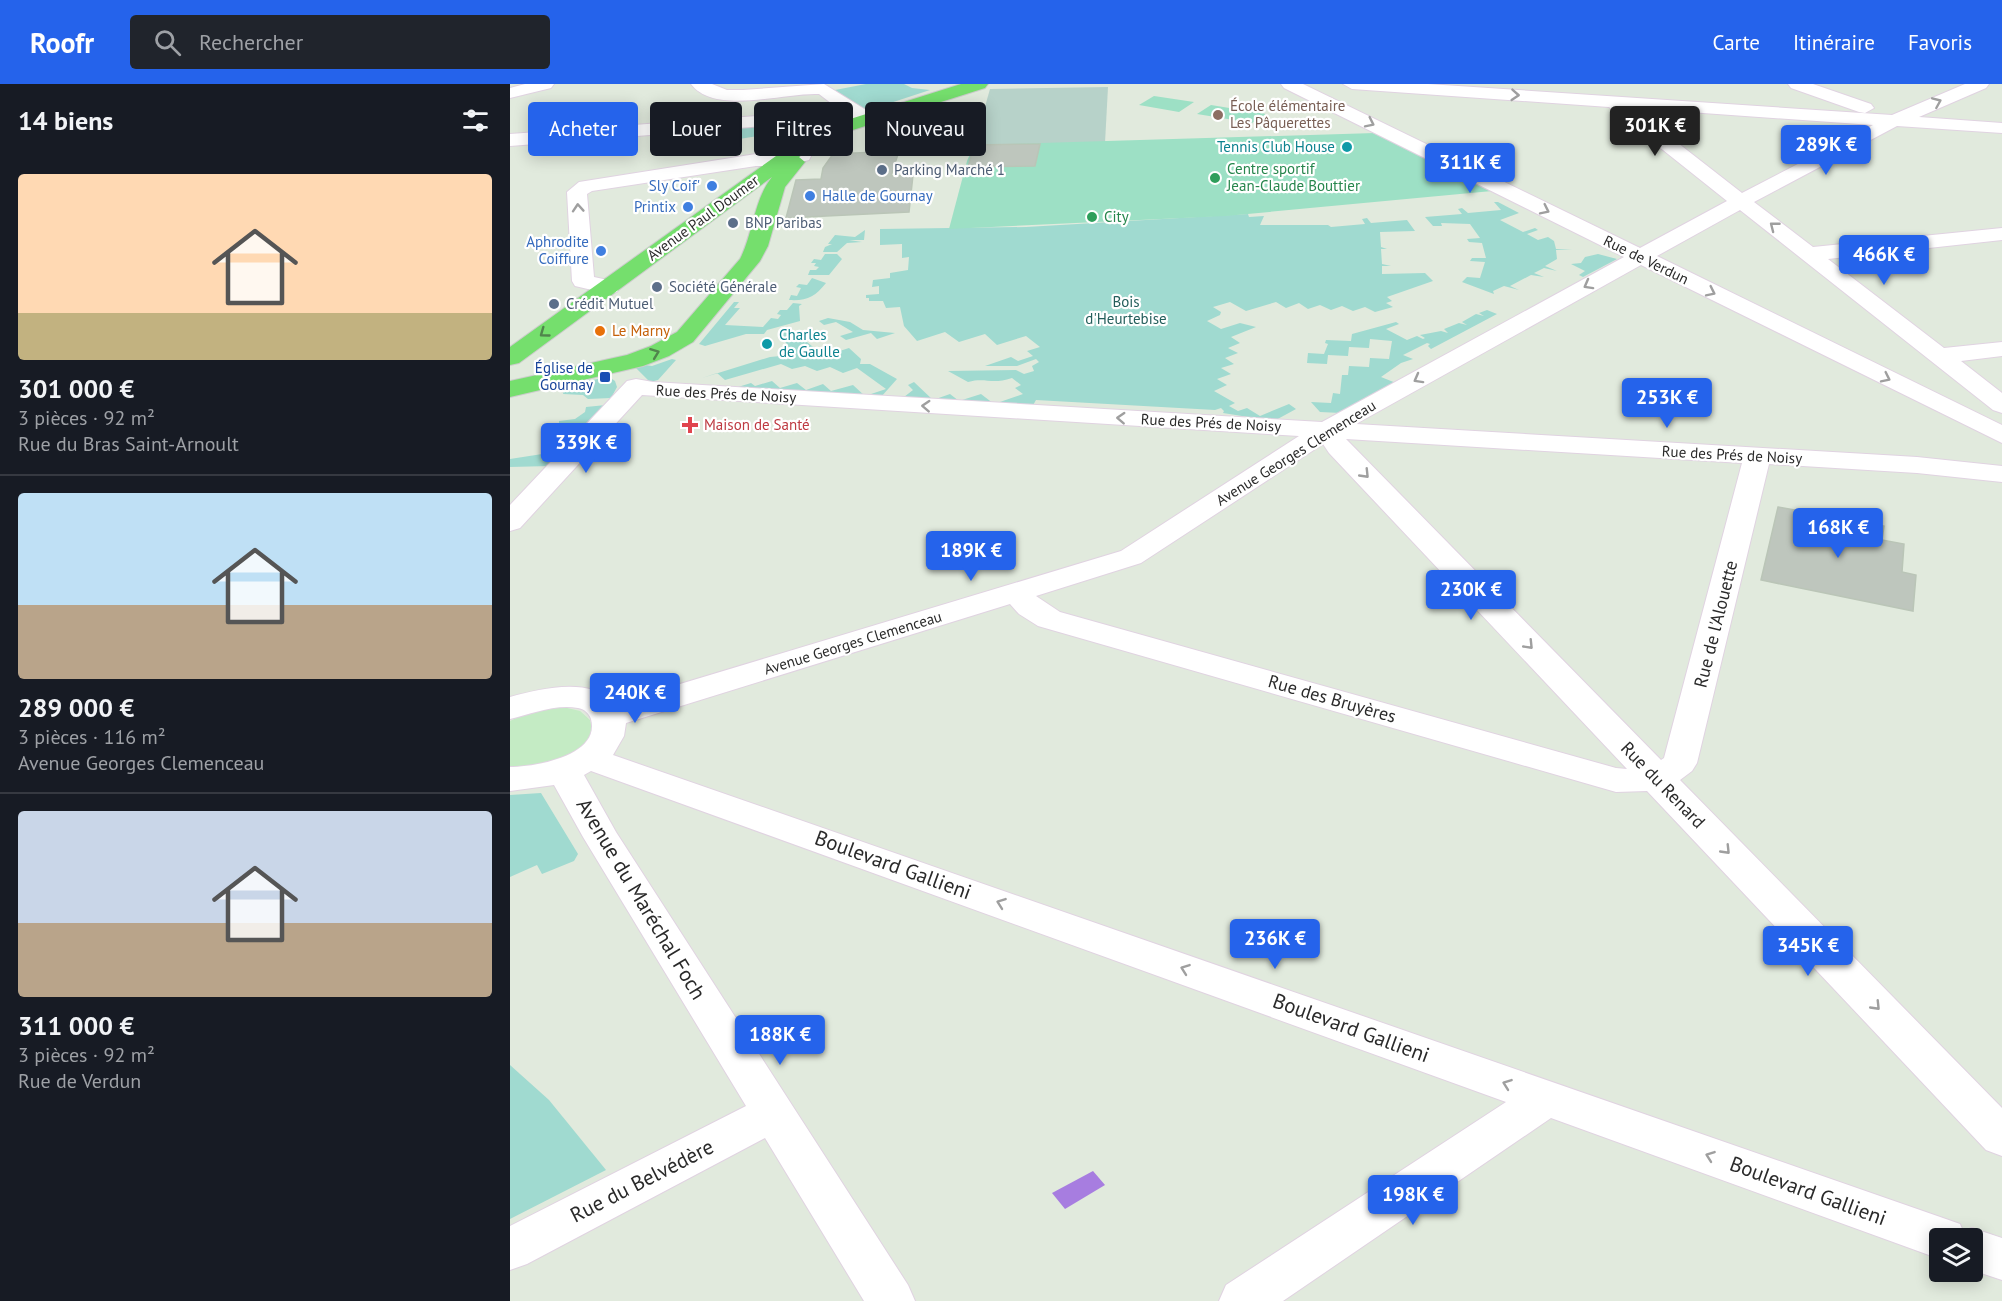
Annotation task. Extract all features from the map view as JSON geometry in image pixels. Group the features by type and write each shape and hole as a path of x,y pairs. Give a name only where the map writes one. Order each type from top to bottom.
{"main road":[{"path":"917,102 979,84"},
{"name":"Avenue Paul Doumer","path":"510,358 731,198 780,173 865,117"},
{"path":"510,389 616,365 660,351 690,333 749,261 757,246 780,173"}],"street":[{"path":"510,93 545,84"},
{"path":"700,84 711,92 728,94 803,87 822,88 865,117"},
{"name":"Rue de Verdun","path":"1290,84 2002,435"},
{"path":"1352,84 2002,128"},
{"path":"1591,84 2002,405"},
{"path":"1797,84 1894,121"},
{"name":"Avenue Georges Clemenceau","path":"608,717 1131,557 1326,430 1741,201 1894,121 1980,84"},
{"path":"510,140 865,117"},
{"path":"609,287 583,281 577,192 586,186 756,160 780,173"},
{"path":"1810,254 2002,234"},
{"path":"1940,356 2002,349"},
{"path":"515,516 636,386 630,375 616,365"},
{"name":"Rue des Prés de Noisy","path":"636,386 653,390 1917,465 2002,474"},
{"name":"Rue du Renard","path":"1326,430 1338,447 2002,1137"},
{"name":"Rue de l'Alouette","path":"1657,778 1671,772 1680,763 1757,457"},
{"name":"Rue des Bruyères","path":"1017,593 1030,607 1048,619 1616,780 1637,782 1657,778"},
{"path":"510,780 539,778 576,764 604,740 609,728 608,717 597,705 577,698 514,699"},
{"name":"Boulevard Gallieni","path":"576,764 1547,1098 1929,1234"},
{"name":"Avenue du Maréchal Foch","path":"576,764 612,855 891,1301"},
{"path":"1243,1301 1547,1098"},
{"name":"Rue du Belvédère","path":"510,1249 773,1113"},
{"path":"1983,1253 2002,1259"}],"green space":[{"path":"866,84 904,84 912,88 930,90 893,102 865,102 865,109 863,109 835,90"},
{"path":"754,125 754,137 742,139 742,126"},
{"path":"1494,202 1519,213 1500,220 1523,232 1535,228 1538,230 1527,234 1538,240 1548,237 1554,241 1556,249 1572,249 1556,250 1557,259 1545,266 1557,271 1544,268 1534,273 1544,277 1531,275 1510,286 1519,290 1504,286 1493,291 1494,294 1462,282 1467,277 1480,278 1485,262 1470,261 1472,258 1486,258 1482,243 1469,242 1467,239 1480,238 1470,224 1441,223 1442,226 1433,226 1425,217 1462,214 1458,209 1462,208 1468,213 1501,210"},
{"name":"Bois d'Heurtebise","path":"1248,214 1249,217 1264,216 1260,225 1328,225 1331,227 1365,224 1362,219 1367,218 1371,223 1407,220 1415,231 1380,232 1381,247 1387,249 1381,249 1382,264 1391,266 1382,266 1382,274 1425,273 1433,281 1387,297 1392,301 1386,303 1393,307 1375,312 1365,307 1353,311 1342,306 1331,310 1320,305 1308,309 1299,303 1286,308 1276,302 1246,311 1230,302 1213,307 1221,312 1220,315 1207,321 1221,329 1240,323 1256,327 1231,337 1240,343 1228,348 1238,353 1225,358 1234,364 1221,368 1231,374 1217,379 1227,385 1214,391 1235,403 1229,406 1238,411 1247,408 1260,416 1289,404 1296,409 1274,421 1223,413 1221,408 1215,410 1036,400 1032,407 907,400 904,397 913,390 908,385 914,382 933,400 950,394 959,401 981,394 994,404 1023,394 1015,388 1021,385 1012,378 999,381 968,382 948,371 1016,370 1024,374 1034,371 1032,366 1039,362 1036,359 1017,366 985,366 1011,357 1018,361 1033,356 1027,351 1040,347 1026,336 997,345 985,334 959,342 945,332 917,341 904,326 900,307 886,308 883,301 869,301 869,298 866,298 866,295 879,294 879,286 872,287 873,280 890,278 890,273 908,270 909,257 902,258 902,244 880,245 880,229 1026,227"},
{"path":"865,230 864,240 849,240 862,242 847,243 837,252 823,252 825,247 832,244 828,244 835,235 855,237"},
{"path":"825,254 837,254 842,259 829,275 808,275 810,270 816,270 819,267 814,266 816,263 811,263 814,259 821,260"},
{"path":"1598,254 1617,259 1583,277 1579,275 1585,271 1571,264 1581,263 1585,257"},
{"path":"812,278 826,283 810,297 789,300 791,295 797,296 801,288 796,287 799,284 807,285"},
{"path":"734,302 739,302 734,308 740,308 725,325 763,327 771,318 778,319 781,315 777,314 780,310 787,310 793,303 802,304 799,306 800,321 767,330 764,334 746,334 705,346 699,344"},
{"path":"1487,310 1497,314 1431,349 1428,346 1430,344 1427,343 1403,355 1413,359 1401,363 1381,377 1396,383 1341,413 1320,412 1311,402 1331,403 1333,393 1340,394 1342,375 1348,375 1349,366 1369,367 1370,358 1389,359 1392,341 1370,339 1369,348 1349,347 1348,356 1328,355 1327,364 1307,363 1308,353 1324,354 1328,344 1325,343 1326,340 1351,341 1352,334 1396,322 1399,324 1386,329 1407,340 1417,336 1423,339 1425,338 1420,335 1441,331 1448,333 1444,329 1459,323 1467,325 1462,322 1476,314 1484,316 1479,313"},
{"path":"828,318 850,322 863,330 895,333 877,339 871,333 846,340 840,336 853,332 836,322 824,325 819,321"},
{"path":"790,328 824,356 849,348 861,359 860,364 870,364 897,379 881,397 736,390 738,387 751,383 755,386 772,381 780,388 797,383 806,390 823,384 831,391 853,385 865,396 886,389 857,368 843,373 830,367 817,371 805,366 792,369 781,364 725,380 717,373 770,357 791,355 793,351 783,350 787,344 778,335"},
{"path":"672,359 676,360 658,380 650,382 635,367 638,364 652,366"},
{"path":"609,377 615,381 617,387 611,398 588,399 583,395 563,394 565,385"},
{"path":"606,405 577,437 559,437 559,421 575,419 585,412 586,407"},
{"path":"559,439 574,440 550,466 510,467 510,459 555,452"},
{"path":"541,793 578,854 574,861 542,874 537,865 510,877 510,795"},
{"path":"510,1065 549,1100 606,1170 510,1219"}],"sand":[{"path":"563,707 580,711 590,720 589,737 578,751 561,761 544,766 510,767 510,721 527,713"}],"shaded area":[{"path":"1108,87 1105,143 986,145 986,103 990,89"},
{"path":"1154,96 1194,102 1179,112 1139,105"},
{"path":"1211,105 1266,114 1252,123 1197,114"},
{"name":"Centre sportif Jean-Claude Bouttier","path":"1375,133 1492,191 1226,216 949,229 969,156 986,156 986,145"},
{"path":"1093,1171 1105,1185 1065,1209 1052,1193"}],"building":[{"path":"1040,144 1035,166 968,167 971,156 986,156 986,145"},
{"name":"Halle de Gournay","path":"853,153 865,153 865,156 897,156 891,176 913,175 909,212 786,218 796,180 821,179 823,168 832,156 853,156"},
{"path":"1778,507 1884,526 1882,540 1904,544 1902,572 1916,575 1913,611 1761,580"}],"place":[{"name":"École élémentaire Les Pâquerettes","path":"1218,115"},
{"name":"Tennis Club House","path":"1347,147"},
{"name":"Parking Marché 1","path":"882,170"},
{"name":"Centre sportif Jean-Claude Bouttier","path":"1215,178"},
{"name":"Sly Coif'","path":"712,186"},
{"name":"Halle de Gournay","path":"810,196"},
{"name":"Printix","path":"688,207"},
{"name":"City","path":"1092,217"},
{"name":"BNP Paribas","path":"733,223"},
{"name":"Aphrodite Coiffure","path":"601,251"},
{"name":"Société Générale","path":"657,287"},
{"name":"Crédit Mutuel","path":"554,304"},
{"name":"Le Marny","path":"600,331"},
{"name":"Charles de Gaulle","path":"767,344"},
{"name":"Église de Gournay","path":"605,377"},
{"name":"Maison de Santé","path":"690,425"}]}
